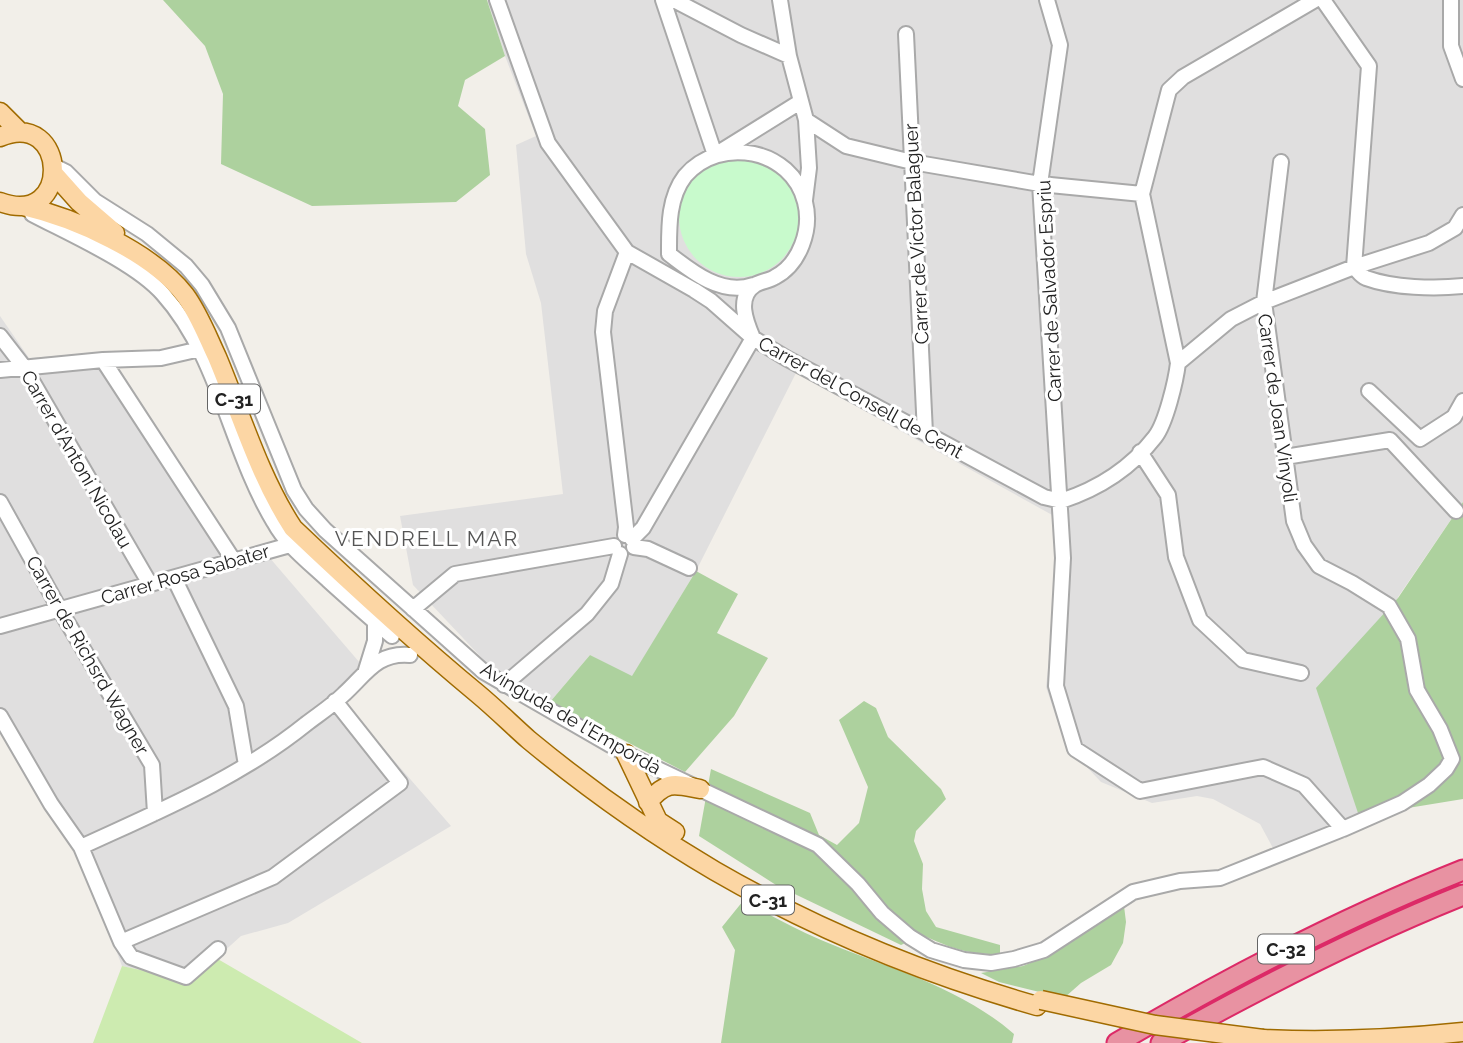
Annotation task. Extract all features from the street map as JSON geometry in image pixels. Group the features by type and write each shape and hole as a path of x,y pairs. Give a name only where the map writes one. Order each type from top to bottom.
{"highway":[{"name":"C-32","path":"1117,1043 1275,955 1415,889 1463,870"},
{"name":"C-32","path":"1161,1043 1326,954 1463,895"}],"main road":[{"path":"0,112 7,132"},
{"name":"C-31","path":"7,132 30,134 47,147 54,170 101,223 180,278 205,312 298,523 457,668 547,744 611,794 696,850 807,912 878,945 1039,1003 1155,1026 1263,1039 1379,1040 1463,1032"},
{"path":"11,207 34,202 44,195 51,185 54,170"},
{"name":"C-31","path":"11,207 56,214 128,248 165,275 184,294 200,320 280,509 293,528 402,629 528,739 676,847 778,906 880,953 956,981 1152,1032 1235,1043"},
{"path":"626,754 658,821 684,838 696,850"},
{"path":"648,802 660,788 677,785 700,789"}],"street":[{"name":"Carrer del Consell de Cent","path":"497,0 548,143 627,252 694,290 753,338 786,358 1044,497 1061,501"},
{"path":"663,0 715,155"},
{"path":"674,0 741,35 789,56"},
{"path":"694,290 735,291 776,277 792,262 803,244 807,223 805,201 809,168 806,120 789,56 780,0"},
{"name":"Carrer de Salvador Espriu","path":"1046,0 1060,45 1040,184 1063,558 1056,686 1075,749 1140,791 1263,767 1304,786 1343,829"},
{"path":"1061,501 1090,492 1117,474 1157,435 1176,381 1178,363 1142,194 1169,90 1183,77 1315,0"},
{"path":"1323,0 1369,66 1354,267 1364,278 1396,284 1439,288 1463,286"},
{"path":"1451,0 1451,46 1463,79"},
{"name":"Carrer de Víctor Balaguer","path":"906,34 925,433"},
{"path":"679,281 673,257 670,212 675,194 685,177 699,164 800,102"},
{"path":"806,120 846,146 912,162 1040,184 1142,194"},
{"path":"715,155 738,151 760,155 780,165 796,181 805,201"},
{"name":"Carrer de Joan Vinyoli","path":"1281,162 1264,302 1294,521 1304,545 1320,566 1389,606"},
{"name":"Avinguda de l'Empordà","path":"54,170 66,172 95,201 158,243 186,266 202,285 228,328 294,490 306,509 325,530 413,609 484,672 505,685 626,754 818,845 858,884 882,914 931,950 964,960 991,963 1014,960 1044,950 1133,892 1180,881 1220,878 1343,829 1402,803 1420,791 1446,769 1452,759 1440,729 1417,690 1408,639 1389,606"},
{"path":"11,207 135,270 162,291 200,349 260,496 275,525 290,545 392,636"},
{"path":"1178,363 1231,319 1264,302 1354,267 1429,243 1455,228 1463,215"},
{"path":"413,609 455,575 617,550 629,553 630,541 626,527 603,332 606,311 627,252"},
{"path":"652,268 673,257"},
{"path":"673,257 706,279 726,287 750,286"},
{"path":"630,541 643,528 753,338 745,319 744,307 750,286"},
{"name":"Carrer d'Antoni Nicolau","path":"0,336 24,367 150,584"},
{"path":"0,370 103,360 161,358 200,349"},
{"path":"103,360 233,561"},
{"path":"1369,391 1420,439 1454,417 1463,401"},
{"path":"1285,457 1390,440 1456,511"},
{"path":"1140,452 1168,495 1176,557 1200,620 1243,660 1301,673"},
{"name":"Carrer de Richsrd Wagner","path":"0,502 152,765 155,813"},
{"path":"630,541 689,568"},
{"name":"Carrer Rosa Sabater","path":"0,626 290,545"},
{"path":"505,685 587,614 611,584 617,550"},
{"path":"174,578 236,706 246,765"},
{"path":"366,670 375,641 375,622"},
{"path":"81,847 155,813 266,755 335,701 366,670 397,654 410,655"},
{"path":"121,942 273,877 400,783 335,701"},
{"path":"0,716 51,804 81,847 121,942 131,957 186,978 218,948"}],"shaded area":[{"path":"487,0 1463,0 1463,502 1398,597 1359,816 1274,850 1260,824 1213,799 1197,796 1152,803 1101,782 1065,744 1046,687 1056,593 1054,516 796,373 696,571 632,677 590,655 550,702 496,673 413,585 400,516 563,494 541,303 526,254 516,145 536,136"},
{"path":"0,316 29,358 102,352 234,553 269,557 366,670 344,703 451,826 288,923 241,936 191,981 122,966 78,849 0,723"}],"green space":[{"path":"163,0 487,0 505,56 465,80 458,106 485,129 490,175 456,202 312,206 221,164 223,94 205,46"},
{"path":"739,157 762,162 781,175 794,194 799,217 794,240 781,259 762,272 739,277 716,272 697,259 684,240 679,217 684,194 697,175 716,162"},
{"path":"1463,502 1463,799 1359,816 1316,688 1398,598"},
{"path":"696,571 738,594 717,633 768,658 734,716 685,772 550,702 590,655 632,676"},
{"path":"864,701 876,708 888,737 941,789 946,799 916,831 914,841 923,864 922,889 926,911 936,927 1000,945 1000,954 960,950 922,935 901,945 776,885 699,836 711,769 810,813 819,835 837,845 859,823 868,787 839,720"},
{"path":"743,901 811,936 922,979 970,1003 1014,1034 1012,1043 721,1043 735,950 722,927"},
{"path":"1124,906 1126,922 1123,943 1111,965 1081,983 1064,998 999,982 981,973 1023,966 1054,953"},
{"path":"216,958 362,1043 93,1043 122,966 191,981"}],"district":[{"name":"VENDRELL MAR","path":"427,538"}]}
